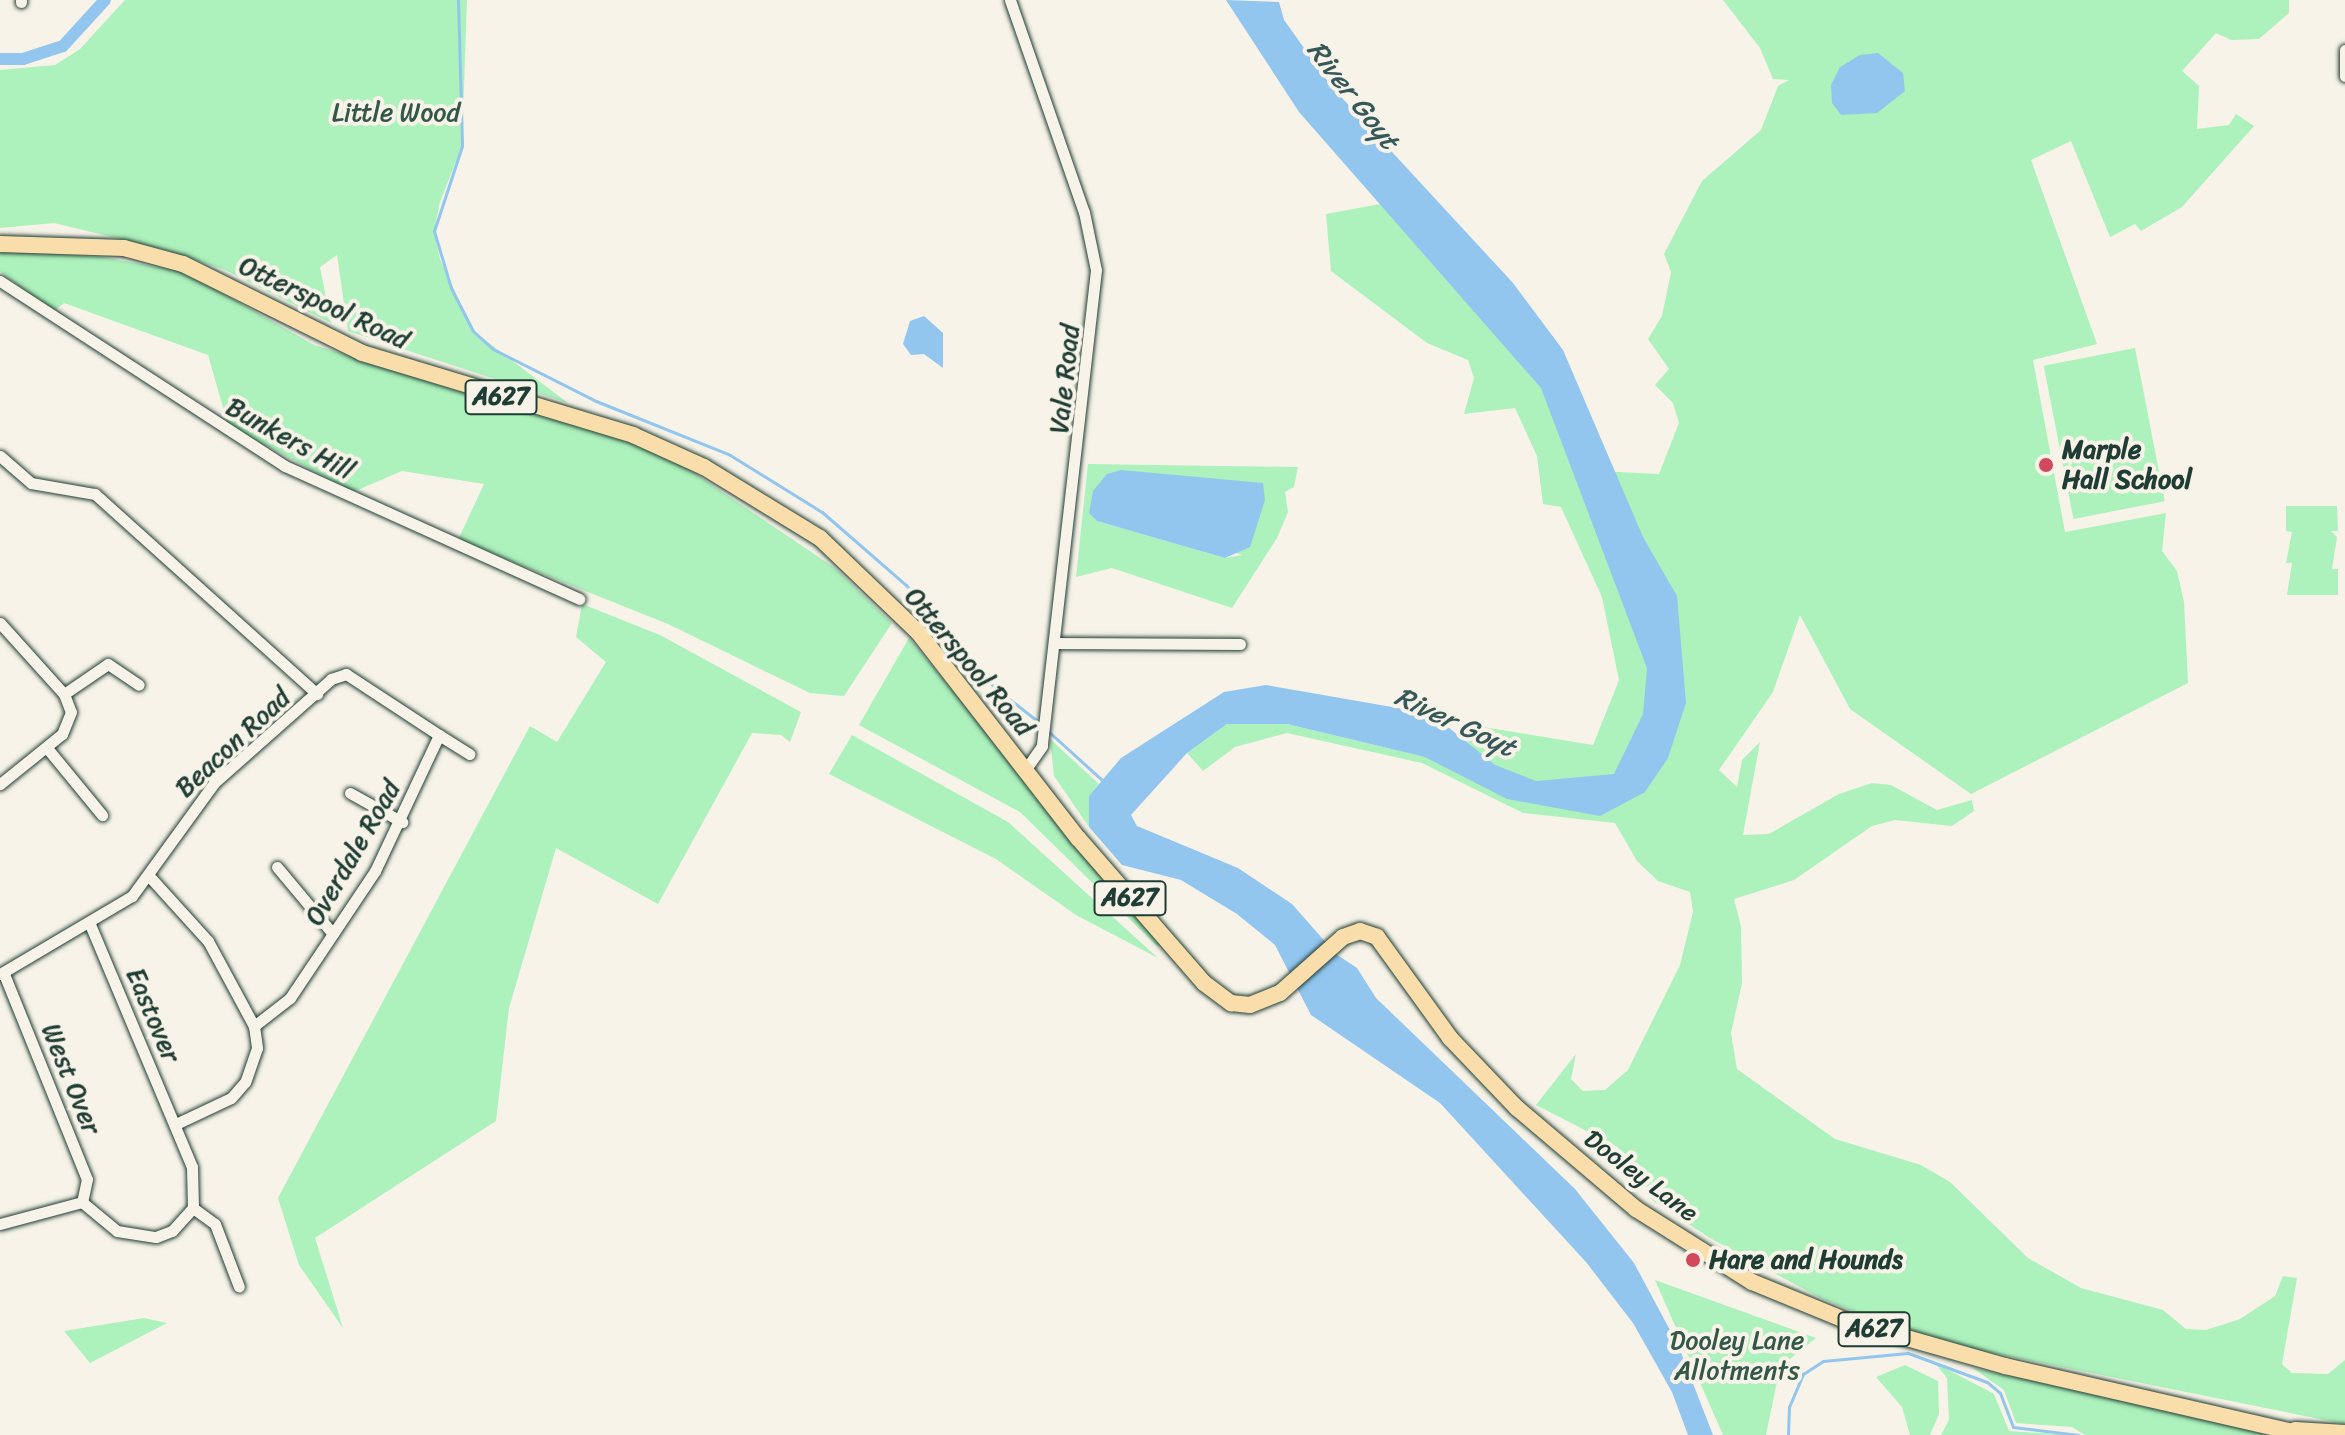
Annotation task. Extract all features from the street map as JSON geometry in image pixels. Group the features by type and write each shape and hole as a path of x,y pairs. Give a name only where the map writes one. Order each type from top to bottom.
{"main road":[{"name":"Otterspool Road","path":"0,244 124,248 183,264 362,353 633,435 704,467 820,538 875,588 918,632 1026,769 1204,983 1231,1003 1250,1005"},
{"name":"Dooley Lane","path":"1250,1005 1280,993 1332,946 1360,931 1377,937 1450,1038 1517,1108 1636,1209 1752,1282 1847,1321 2005,1366 2306,1435"},
{"name":"Dooley Lane","path":"2285,1429 2345,1433"}],"street":[{"name":"Vale Road","path":"1010,0 1084,212 1096,270 1042,746 1026,769"},
{"path":"2344,51 2345,76"},
{"name":"Bunkers Hill","path":"0,281 285,466 579,599"},
{"path":"0,456 31,483 95,494 317,694 331,679 346,674 469,754"},
{"path":"0,623 64,694 69,724 47,748 0,784"},
{"path":"1054,643 1240,644"},
{"path":"64,694 108,664 139,685"},
{"name":"Beacon Road","path":"2,974 90,924 149,876 197,801 317,694"},
{"name":"Overdale Road","path":"254,1026 290,998 333,934 402,822 439,735"},
{"path":"47,748 102,815"},
{"path":"350,793 402,822"},
{"path":"277,867 333,934"},
{"path":"0,1224 82,1202 136,1238 172,1231 193,1208 192,1167 176,1124 231,1098 245,1082 257,1048 254,1026 208,941 149,876"},
{"name":"Eastover","path":"90,924 176,1124"},
{"name":"West Over","path":"2,974 87,1179 82,1202"},
{"path":"193,1208 215,1224 239,1287"}],"green space":[{"name":"Little Wood","path":"125,0 467,0 462,146 440,202 434,231 440,259 473,331 568,403 348,331 337,255 320,267 331,323 225,270 162,249 54,223 0,228 0,70 55,65 80,49"},
{"path":"1723,0 2289,0 2289,13 2259,39 2231,40 2216,33 2182,71 2199,86 2197,129 2229,125 2236,114 2254,126 2182,207 2141,231 2135,224 2110,237 2071,141 2031,160 2097,344 2033,360 2065,532 2166,513 2162,551 2177,571 2184,602 2188,683 1971,794 1850,709 1800,615 1773,692 1719,770 1737,787 1742,760 1760,742 1743,835 1769,834 1839,794 1872,783 1891,785 1937,810 1972,800 1974,811 1952,826 1895,820 1872,826 1794,880 1734,899 1741,927 1742,983 1731,1033 1737,1069 1835,1139 1921,1165 1950,1182 2028,1258 2081,1288 2163,1310 2186,1329 2206,1330 2240,1319 2275,1296 2283,1276 2297,1278 2282,1364 2292,1373 2328,1374 2345,1360 2345,1424 1982,1351 1883,1323 1820,1298 1710,1238 1652,1200 1639,1167 1616,1146 1536,1105 1576,1054 1571,1079 1583,1091 1605,1090 1628,1070 1680,965 1693,912 1690,892 1658,881 1637,861 1615,823 1523,813 1422,763 1287,733 1235,747 1203,771 1187,753 1227,724 1287,724 1425,757 1471,725 1593,745 1619,680 1602,597 1561,507 1543,504 1537,456 1515,408 1464,414 1474,378 1468,360 1427,343 1331,271 1326,214 1402,200 1456,252 1597,471 1659,474 1679,423 1673,403 1655,385 1669,369 1648,339 1662,316 1671,272 1664,254 1702,181 1761,130 1778,86 1789,80 1773,79 1760,48"},
{"path":"0,251 103,257 185,272 314,345 616,437 681,464 835,568 892,623 844,696 810,693 668,624 458,540 484,484 402,471 353,492 228,425 208,355 64,303 54,311 0,272"},
{"path":"2135,348 2165,501 2073,519 2044,366"},
{"path":"1088,464 1298,467 1294,487 1285,492 1288,512 1277,538 1232,608 1112,568 1076,577","holes":["1090,513 1243,555 1225,558 1097,521"]},
{"path":"2286,506 2337,506 2338,531 2331,531 2337,537 2332,569 2338,569 2338,595 2287,595 2292,563 2286,563 2292,532 2286,531"},
{"path":"582,604 660,635 801,712 790,742 781,735 752,733 658,904 556,848 509,1008 496,1121 315,1238 343,1328 299,1265 278,1198 530,726 557,742 606,662 576,637"},
{"path":"909,638 1161,942 1158,947 1020,812 859,725"},
{"path":"852,735 1008,822 1158,958 1076,915 996,859 829,774"},
{"path":"1050,739 1099,784 1089,796 1089,827 1054,776"},
{"name":"Dooley Lane Allotments","path":"1655,1280 1816,1338 1780,1367 1766,1435 1723,1435"},
{"path":"144,1318 167,1323 90,1363 64,1331"},
{"path":"1935,1363 1994,1394 2009,1431 2070,1435 1941,1435 1949,1420 1947,1378"},
{"path":"1905,1365 1938,1381 1939,1414 1930,1435 1910,1435 1902,1407 1876,1377"},
{"path":"1973,1368 2268,1435 2085,1435 2072,1427 2016,1423 2004,1390"}],"water":[{"path":"1226,0 1279,2 1284,20 1332,87 1513,283 1563,350 1643,537 1677,596 1686,703 1668,758 1645,792 1600,816 1507,799 1425,757 1287,724 1227,724 1187,753 1131,815 1137,826 1238,868 1292,904 1336,954 1357,968 1376,998 1575,1189 1634,1263 1678,1345 1713,1435 1688,1435 1672,1392 1633,1323 1586,1262 1440,1103 1311,1015 1275,945 1237,914 1181,880 1122,865 1089,827 1089,796 1121,758 1224,692 1266,685 1432,714 1495,765 1536,781 1614,774 1643,714 1647,668 1541,388 1299,112"},
{"path":"1878,53 1903,73 1905,91 1877,113 1841,115 1832,103 1831,85 1840,67 1860,55"},
{"path":"924,316 943,333 943,368 924,354 911,355 903,344 910,321"},
{"path":"1121,470 1263,483 1265,500 1250,547 1225,558 1097,521 1089,513 1093,491 1107,474"}],"waterway":[{"path":"0,59 23,59 63,46 105,0"},
{"path":"458,0 462,146 434,231 451,288 473,331 493,349 596,401 730,455 822,512 906,585 994,687 1040,723"},
{"path":"1048,731 1102,780"},
{"path":"1788,1435 1789,1407 1803,1374 1823,1361 1908,1353 1987,1382 2000,1393 2013,1427 2079,1435"}],"place":[{"name":"Marple Hall School","path":"2046,465"},
{"name":"Hare and Hounds","path":"1693,1260"}],"water label":[{"name":"River Goyt","path":"1353,95"},
{"name":"River Goyt","path":"1455,722"}]}
